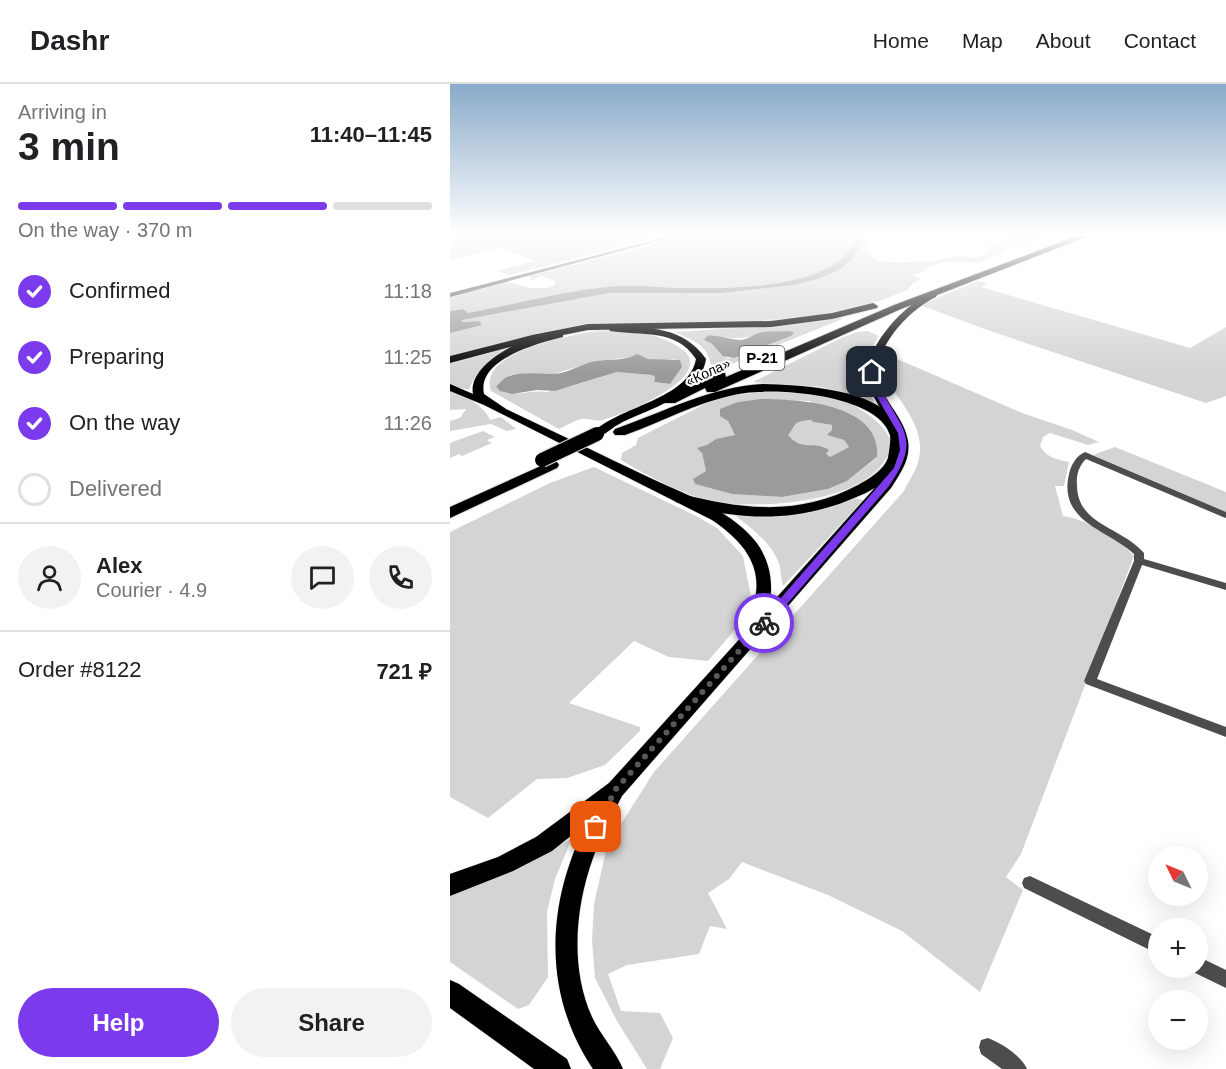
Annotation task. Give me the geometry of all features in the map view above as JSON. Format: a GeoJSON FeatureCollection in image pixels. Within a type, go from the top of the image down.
{"type":"FeatureCollection","features":[{"type":"Feature","properties":{"kind":"highway","name":"«Кола»"},"geometry":{"type":"LineString","coordinates":[[450,503],[547,462],[765,356],[947,281]]}},
{"type":"Feature","properties":{"kind":"highway","name":"«Кола»"},"geometry":{"type":"LineString","coordinates":[[602,436],[621,432],[798,348],[961,281]]}},
{"type":"Feature","properties":{"kind":"highway"},"geometry":{"type":"LineString","coordinates":[[450,360],[542,336],[588,327],[730,326],[813,319],[862,310],[929,288]]}},
{"type":"Feature","properties":{"kind":"highway"},"geometry":{"type":"LineString","coordinates":[[621,432],[654,421],[712,396],[745,389],[786,387],[819,390],[852,400],[885,419],[895,434],[897,450],[895,459],[888,470],[863,489],[831,502],[785,511],[750,512],[707,507],[682,499]]}},
{"type":"Feature","properties":{"kind":"highway","name":"«Кола»"},"geometry":{"type":"LineString","coordinates":[[450,513],[547,462]]}},
{"type":"Feature","properties":{"kind":"main road"},"geometry":{"type":"LineString","coordinates":[[450,885],[505,864],[544,844],[616,789],[886,485],[898,468],[904,450],[902,433],[877,392],[873,378],[873,366],[906,309],[950,285]]}},
{"type":"Feature","properties":{"kind":"main road"},"geometry":{"type":"LineString","coordinates":[[513,416],[480,396],[477,389],[478,381],[482,371],[493,361],[527,344],[567,333],[622,329],[666,335],[687,343],[697,351],[701,365],[686,385],[661,400],[616,421],[602,436]]}},
{"type":"Feature","properties":{"kind":"main road"},"geometry":{"type":"LineString","coordinates":[[450,387],[467,393],[682,499],[744,537],[762,568],[765,587],[760,614],[735,654]]}},
{"type":"Feature","properties":{"kind":"main road"},"geometry":{"type":"LineString","coordinates":[[609,1069],[588,1040],[575,1010],[565,966],[565,933],[568,908],[581,859],[616,789]]}},
{"type":"Feature","properties":{"kind":"main road"},"geometry":{"type":"LineString","coordinates":[[457,998],[557,1069]]}},
{"type":"Feature","properties":{"kind":"street"},"geometry":{"type":"LineString","coordinates":[[450,295],[503,281]]}},
{"type":"Feature","properties":{"kind":"street"},"geometry":{"type":"LineString","coordinates":[[1226,515],[1085,455],[1077,462],[1074,470],[1072,494],[1079,511],[1094,525],[1132,546],[1139,554],[1139,561],[1090,681],[1226,732]]}},
{"type":"Feature","properties":{"kind":"street"},"geometry":{"type":"LineString","coordinates":[[1139,561],[1226,587]]}},
{"type":"Feature","properties":{"kind":"street"},"geometry":{"type":"LineString","coordinates":[[1030,883],[1148,941]]}},
{"type":"Feature","properties":{"kind":"street"},"geometry":{"type":"LineString","coordinates":[[1208,970],[1226,979]]}},
{"type":"Feature","properties":{"kind":"street"},"geometry":{"type":"LineString","coordinates":[[988,1047],[1018,1069]]}},
{"type":"Feature","properties":{"kind":"shaded area"},"geometry":{"type":"Polygon","coordinates":[[[507,281],[529,288],[548,288],[555,284],[555,281],[916,281],[907,290],[880,301],[819,315],[737,323],[605,325],[450,358],[450,333],[481,324],[479,321],[461,322],[462,319],[473,318],[463,309],[450,311],[450,296],[507,281]]]}},
{"type":"Feature","properties":{"kind":"shaded area"},"geometry":{"type":"Polygon","coordinates":[[[978,281],[987,283],[981,287],[1190,348],[1226,327],[1226,396],[1206,403],[993,332],[920,305],[978,281]]]}},
{"type":"Feature","properties":{"kind":"shaded area"},"geometry":{"type":"Polygon","coordinates":[[[463,309],[474,318],[462,319],[462,322],[479,321],[482,325],[450,333],[450,311],[463,309]]]}},
{"type":"Feature","properties":{"kind":"shaded area"},"geometry":{"type":"Polygon","coordinates":[[[843,316],[842,319],[712,372],[711,363],[701,346],[675,332],[801,324],[843,316]],[[788,331],[743,338],[713,335],[711,343],[727,358],[734,358],[791,336],[788,331]]]}},
{"type":"Feature","properties":{"kind":"shaded area"},"geometry":{"type":"Polygon","coordinates":[[[623,331],[658,337],[679,347],[689,358],[689,369],[680,381],[648,402],[603,420],[581,419],[559,429],[491,391],[490,378],[497,366],[509,357],[525,349],[577,334],[623,331]],[[632,357],[596,361],[551,375],[528,373],[511,375],[499,382],[496,387],[513,394],[547,392],[617,372],[652,375],[655,377],[654,382],[669,384],[682,367],[676,359],[632,357]]]}},
{"type":"Feature","properties":{"kind":"shaded area"},"geometry":{"type":"Polygon","coordinates":[[[868,331],[878,336],[864,368],[864,378],[874,402],[823,387],[753,382],[841,338],[868,331]]]}},
{"type":"Feature","properties":{"kind":"shaded area"},"geometry":{"type":"Polygon","coordinates":[[[761,332],[794,332],[791,336],[734,358],[723,356],[711,343],[704,340],[707,336],[711,336],[741,340],[761,332]]]}},
{"type":"Feature","properties":{"kind":"shaded area"},"geometry":{"type":"Polygon","coordinates":[[[516,345],[487,363],[477,374],[469,390],[450,385],[450,362],[516,345]]]}},
{"type":"Feature","properties":{"kind":"shaded area"},"geometry":{"type":"Polygon","coordinates":[[[637,354],[648,359],[680,360],[682,367],[670,384],[654,382],[655,377],[652,375],[617,372],[555,391],[537,390],[512,394],[500,391],[496,387],[502,380],[517,374],[561,373],[592,362],[622,359],[637,354]]]}},
{"type":"Feature","properties":{"kind":"shaded area"},"geometry":{"type":"Polygon","coordinates":[[[888,355],[1022,413],[1099,442],[1088,445],[1050,433],[1043,437],[1040,446],[1049,456],[1069,462],[1064,486],[1055,486],[1063,516],[1102,530],[1134,556],[1021,854],[1006,877],[1023,890],[980,992],[902,931],[828,895],[742,862],[729,879],[708,893],[727,929],[710,926],[699,954],[627,965],[608,974],[621,1011],[660,1013],[673,1038],[660,1069],[647,1069],[617,1021],[595,978],[592,940],[594,904],[607,846],[654,772],[904,491],[916,469],[920,450],[919,439],[911,417],[885,378],[888,355]]]}},
{"type":"Feature","properties":{"kind":"shaded area"},"geometry":{"type":"Polygon","coordinates":[[[777,390],[805,392],[846,402],[871,416],[881,426],[890,440],[890,450],[879,468],[861,482],[838,492],[784,503],[732,504],[700,498],[665,484],[621,460],[622,453],[636,445],[638,438],[709,402],[729,396],[777,390]],[[760,399],[738,402],[728,421],[735,435],[705,448],[702,453],[706,471],[693,479],[695,484],[732,494],[782,497],[828,489],[847,481],[877,458],[810,401],[760,399]]]}},
{"type":"Feature","properties":{"kind":"shaded area"},"geometry":{"type":"Polygon","coordinates":[[[450,391],[473,402],[484,410],[490,420],[501,417],[516,429],[507,431],[491,424],[450,431],[450,421],[460,418],[466,409],[450,410],[450,391]]]}},
{"type":"Feature","properties":{"kind":"shaded area"},"geometry":{"type":"Polygon","coordinates":[[[760,399],[795,400],[834,408],[852,415],[866,425],[875,439],[877,457],[847,481],[828,489],[782,497],[732,494],[695,484],[693,479],[706,471],[702,453],[697,448],[716,439],[735,435],[728,421],[720,416],[720,409],[738,402],[760,399]],[[811,420],[798,422],[788,435],[803,445],[818,446],[829,450],[826,454],[830,457],[849,447],[844,440],[827,435],[832,430],[832,425],[811,420]]]}},
{"type":"Feature","properties":{"kind":"shaded area"},"geometry":{"type":"Polygon","coordinates":[[[811,420],[832,425],[832,430],[828,435],[844,440],[849,447],[830,457],[793,442],[787,435],[791,426],[800,421],[811,420]]]}},
{"type":"Feature","properties":{"kind":"shaded area"},"geometry":{"type":"Polygon","coordinates":[[[483,431],[495,437],[487,440],[492,443],[462,456],[459,454],[450,458],[450,443],[483,431]]]}},
{"type":"Feature","properties":{"kind":"shaded area"},"geometry":{"type":"Polygon","coordinates":[[[1115,447],[1226,492],[1226,512],[1093,455],[1115,447]]]}},
{"type":"Feature","properties":{"kind":"shaded area"},"geometry":{"type":"Polygon","coordinates":[[[594,467],[717,528],[743,556],[751,597],[744,619],[708,661],[669,657],[634,641],[569,703],[640,727],[640,731],[605,765],[567,778],[537,779],[488,818],[450,797],[450,532],[550,483],[594,467]]]}},
{"type":"Feature","properties":{"kind":"shaded area"},"geometry":{"type":"Polygon","coordinates":[[[854,498],[864,500],[783,586],[780,567],[773,551],[761,537],[733,514],[794,513],[854,498]]]}},
{"type":"Feature","properties":{"kind":"shaded area"},"geometry":{"type":"Polygon","coordinates":[[[572,838],[555,879],[547,912],[548,977],[529,1005],[518,1009],[450,962],[450,896],[508,873],[572,838]]]}},
{"type":"Feature","properties":{"kind":"waterway"},"geometry":{"type":"LineString","coordinates":[[450,319],[609,289],[638,288],[675,291],[744,289],[798,281]]}},
{"type":"Feature","properties":{"kind":"way so far"},"geometry":{"type":"LineString","coordinates":[[596,827],[616,789],[764,623]]}},
{"type":"Feature","properties":{"kind":"route"},"geometry":{"type":"LineString","coordinates":[[764,623],[886,485],[898,468],[904,450],[902,433],[877,392],[872,372]]}}]}
